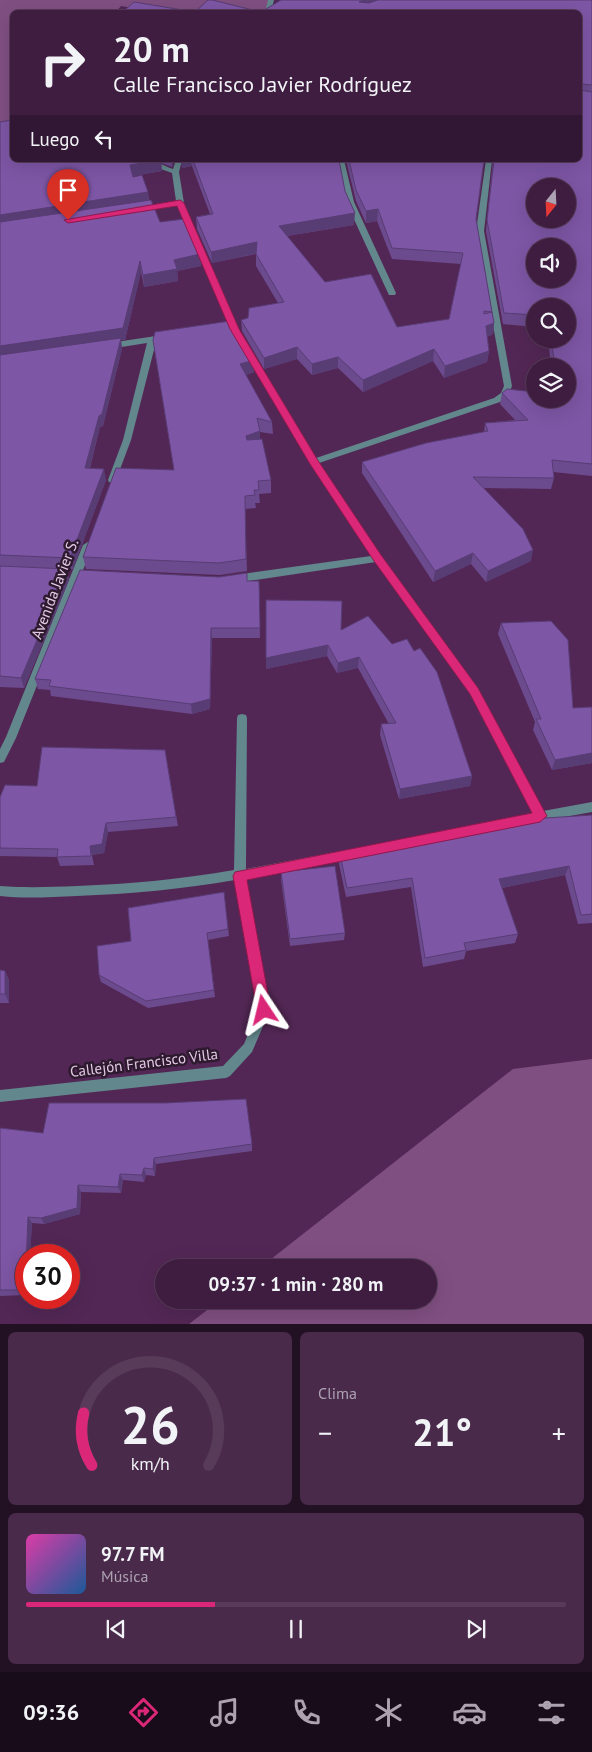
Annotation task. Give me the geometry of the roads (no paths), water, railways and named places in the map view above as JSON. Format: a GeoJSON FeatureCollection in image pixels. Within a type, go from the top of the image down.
{"type":"FeatureCollection","features":[{"type":"Feature","properties":{"kind":"street"},"geometry":{"type":"LineString","coordinates":[[153,162],[160,167],[175,172]]}},
{"type":"Feature","properties":{"kind":"street"},"geometry":{"type":"LineString","coordinates":[[178,162],[175,172],[180,203],[230,330],[378,558],[474,691],[540,816]]}},
{"type":"Feature","properties":{"kind":"street"},"geometry":{"type":"LineString","coordinates":[[341,162],[350,202],[392,293]]}},
{"type":"Feature","properties":{"kind":"street"},"geometry":{"type":"LineString","coordinates":[[314,462],[497,400],[505,394],[508,386],[480,231],[489,162]]}},
{"type":"Feature","properties":{"kind":"street"},"geometry":{"type":"LineString","coordinates":[[133,210],[180,203]]}},
{"type":"Feature","properties":{"kind":"street"},"geometry":{"type":"LineString","coordinates":[[104,347],[156,339],[127,440],[107,494]]}},
{"type":"Feature","properties":{"kind":"street","name":"Avenida Javier S."},"geometry":{"type":"LineString","coordinates":[[0,759],[11,738],[90,540]]}},
{"type":"Feature","properties":{"kind":"street"},"geometry":{"type":"LineString","coordinates":[[220,581],[378,558]]}},
{"type":"Feature","properties":{"kind":"street","name":"Callejón Francisco Villa"},"geometry":{"type":"LineString","coordinates":[[0,1096],[226,1072],[248,1048],[264,1010],[240,876],[242,718]]}},
{"type":"Feature","properties":{"kind":"street"},"geometry":{"type":"LineString","coordinates":[[502,824],[592,807]]}},
{"type":"Feature","properties":{"kind":"street"},"geometry":{"type":"LineString","coordinates":[[0,891],[19,893],[119,890],[240,876],[366,851]]}}]}
